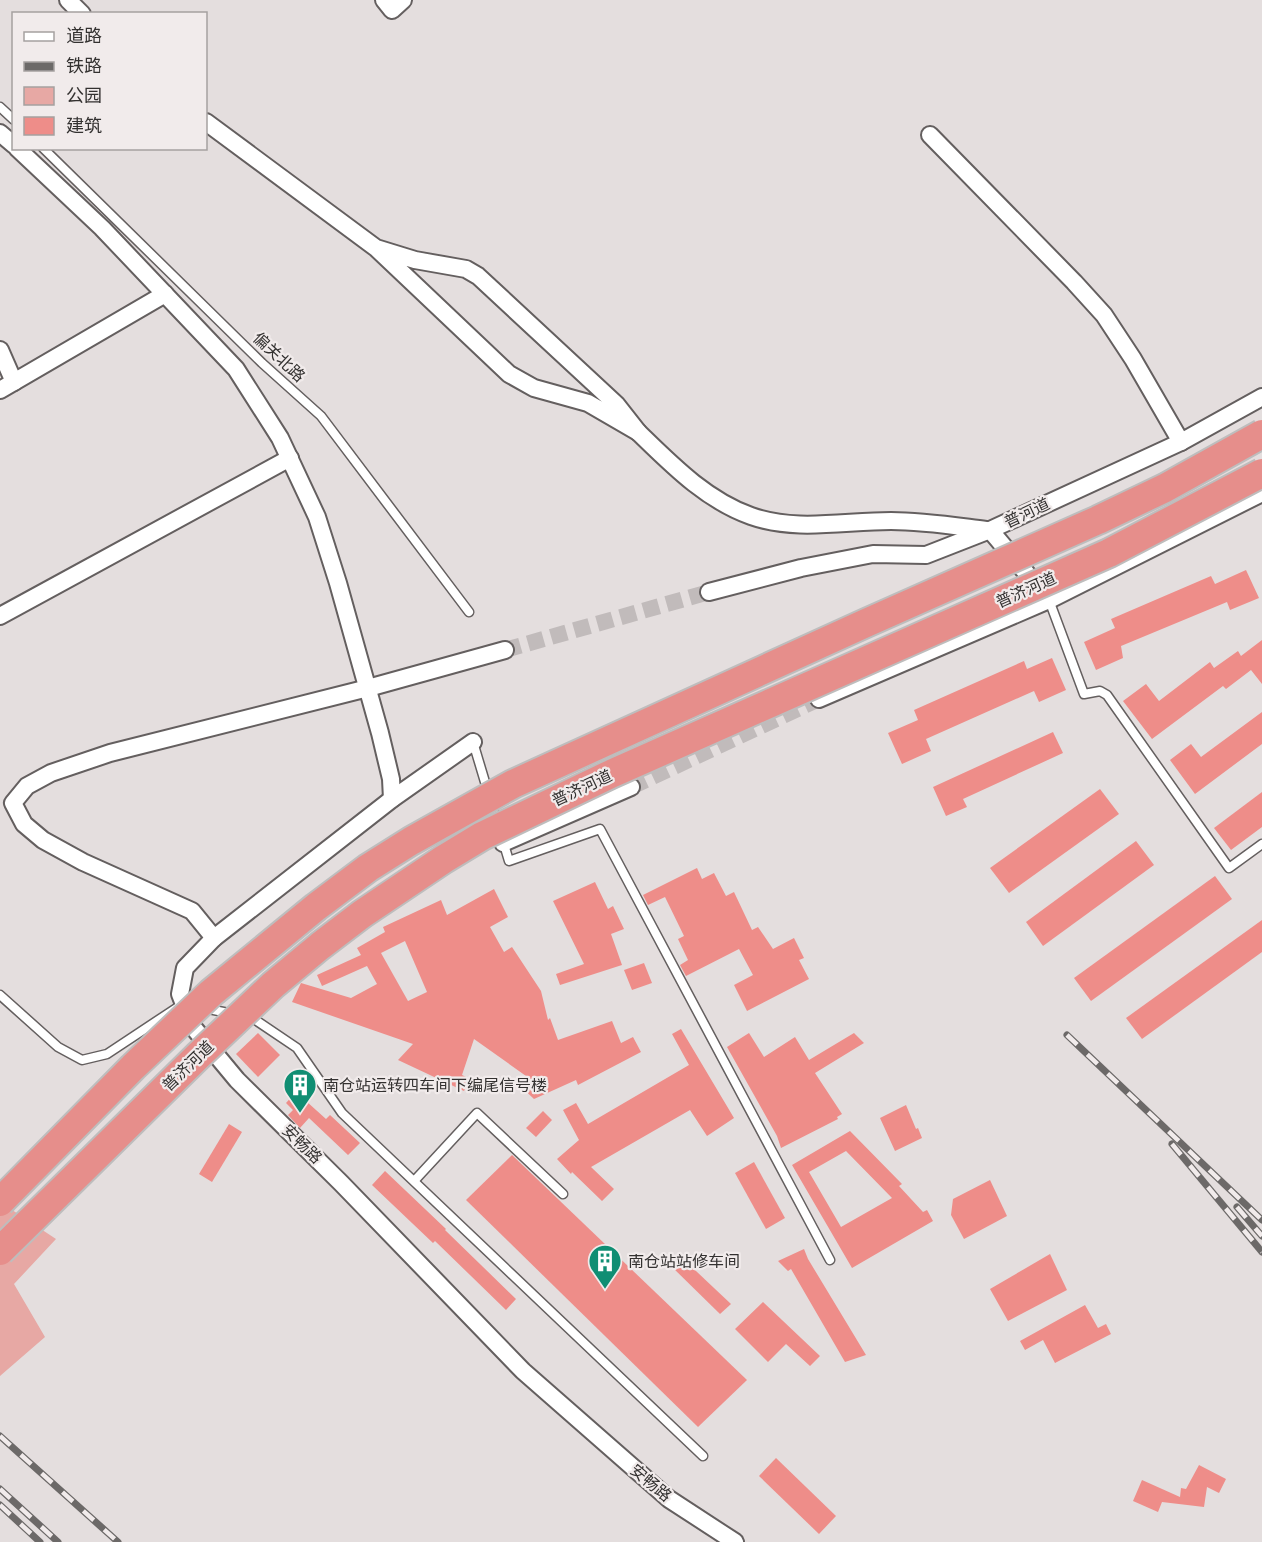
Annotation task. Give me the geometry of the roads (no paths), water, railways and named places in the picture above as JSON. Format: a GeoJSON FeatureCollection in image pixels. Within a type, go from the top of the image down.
{"type":"FeatureCollection","features":[{"type":"Feature","properties":{"kind":"highway","name":"普济河道"},"geometry":{"type":"LineString","coordinates":[[0,1202],[132,1067],[211,993],[316,907],[368,868],[411,841],[513,784],[1098,520],[1165,488],[1262,435]]}},
{"type":"Feature","properties":{"kind":"highway","name":"普济河道"},"geometry":{"type":"LineString","coordinates":[[0,1251],[279,980],[362,914],[444,859],[482,836],[613,773],[1110,553],[1262,473]]}},
{"type":"Feature","properties":{"kind":"street"},"geometry":{"type":"LineString","coordinates":[[68,0],[80,12]]}},
{"type":"Feature","properties":{"kind":"street"},"geometry":{"type":"LineString","coordinates":[[384,0],[392,10],[403,0]]}},
{"type":"Feature","properties":{"kind":"street"},"geometry":{"type":"LineString","coordinates":[[207,123],[376,248],[509,374],[534,388],[588,403],[638,432]]}},
{"type":"Feature","properties":{"kind":"street"},"geometry":{"type":"LineString","coordinates":[[0,133],[12,143]]}},
{"type":"Feature","properties":{"kind":"street"},"geometry":{"type":"LineString","coordinates":[[930,135],[1104,315],[1181,442]]}},
{"type":"Feature","properties":{"kind":"street"},"geometry":{"type":"LineString","coordinates":[[19,150],[102,228],[236,369],[270,421],[317,517],[368,688],[391,779],[392,799]]}},
{"type":"Feature","properties":{"kind":"street"},"geometry":{"type":"LineString","coordinates":[[376,248],[414,260],[466,269],[478,276],[616,404],[638,432],[690,481],[711,496],[751,516],[801,526],[891,521],[990,530]]}},
{"type":"Feature","properties":{"kind":"street"},"geometry":{"type":"LineString","coordinates":[[0,350],[7,386],[165,294]]}},
{"type":"Feature","properties":{"kind":"street","name":"普河道"},"geometry":{"type":"LineString","coordinates":[[1049,600],[990,530],[1181,442],[1262,397]]}},
{"type":"Feature","properties":{"kind":"street"},"geometry":{"type":"LineString","coordinates":[[0,616],[290,458]]}},
{"type":"Feature","properties":{"kind":"street"},"geometry":{"type":"LineString","coordinates":[[819,699],[1049,600],[1262,493]]}},
{"type":"Feature","properties":{"kind":"street"},"geometry":{"type":"LineString","coordinates":[[926,523],[933,532],[926,555]]}},
{"type":"Feature","properties":{"kind":"street"},"geometry":{"type":"LineString","coordinates":[[709,592],[801,568],[873,554],[926,555],[990,530]]}},
{"type":"Feature","properties":{"kind":"street"},"geometry":{"type":"LineString","coordinates":[[214,938],[192,912],[83,862],[43,840],[24,824],[13,803],[27,786],[51,773],[110,753],[368,688],[505,650]]}},
{"type":"Feature","properties":{"kind":"street","name":"安畅路"},"geometry":{"type":"LineString","coordinates":[[473,742],[392,799],[214,938],[185,968],[180,994],[193,1027],[237,1080],[341,1183],[523,1371],[669,1499],[735,1542]]}},
{"type":"Feature","properties":{"kind":"street"},"geometry":{"type":"LineString","coordinates":[[503,843],[631,787]]}},
{"type":"Feature","properties":{"kind":"lane"},"geometry":{"type":"LineString","coordinates":[[0,107],[12,118]]}},
{"type":"Feature","properties":{"kind":"lane","name":"偏关北路"},"geometry":{"type":"LineString","coordinates":[[45,150],[262,363],[321,416],[469,612]]}},
{"type":"Feature","properties":{"kind":"lane"},"geometry":{"type":"LineString","coordinates":[[1049,600],[1084,694],[1100,691],[1107,695],[1229,868],[1262,844]]}},
{"type":"Feature","properties":{"kind":"lane"},"geometry":{"type":"LineString","coordinates":[[473,742],[509,861],[600,830],[830,1260]]}},
{"type":"Feature","properties":{"kind":"lane"},"geometry":{"type":"LineString","coordinates":[[0,995],[58,1047],[82,1060],[107,1054],[183,1003],[254,1019],[297,1048],[342,1113],[703,1456]]}},
{"type":"Feature","properties":{"kind":"lane"},"geometry":{"type":"LineString","coordinates":[[415,1180],[477,1113],[563,1194]]}},
{"type":"Feature","properties":{"kind":"tunnel"},"geometry":{"type":"LineString","coordinates":[[505,650],[709,592]]}},
{"type":"Feature","properties":{"kind":"tunnel"},"geometry":{"type":"LineString","coordinates":[[631,787],[819,699]]}},
{"type":"Feature","properties":{"kind":"railway"},"geometry":{"type":"LineString","coordinates":[[1067,1035],[1262,1220]]}},
{"type":"Feature","properties":{"kind":"railway"},"geometry":{"type":"LineString","coordinates":[[1172,1144],[1262,1252]]}},
{"type":"Feature","properties":{"kind":"railway"},"geometry":{"type":"LineString","coordinates":[[1237,1207],[1262,1236]]}},
{"type":"Feature","properties":{"kind":"railway"},"geometry":{"type":"LineString","coordinates":[[0,1436],[118,1542]]}},
{"type":"Feature","properties":{"kind":"railway"},"geometry":{"type":"LineString","coordinates":[[0,1489],[58,1542]]}},
{"type":"Feature","properties":{"kind":"railway"},"geometry":{"type":"LineString","coordinates":[[0,1505],[40,1542]]}},
{"type":"Feature","properties":{"kind":"place","name":"南仓站运转四车间下编尾信号楼"},"geometry":{"type":"Point","coordinates":[300,1114]}},
{"type":"Feature","properties":{"kind":"place","name":"南仓站站修车间"},"geometry":{"type":"Point","coordinates":[605,1290]}}]}
